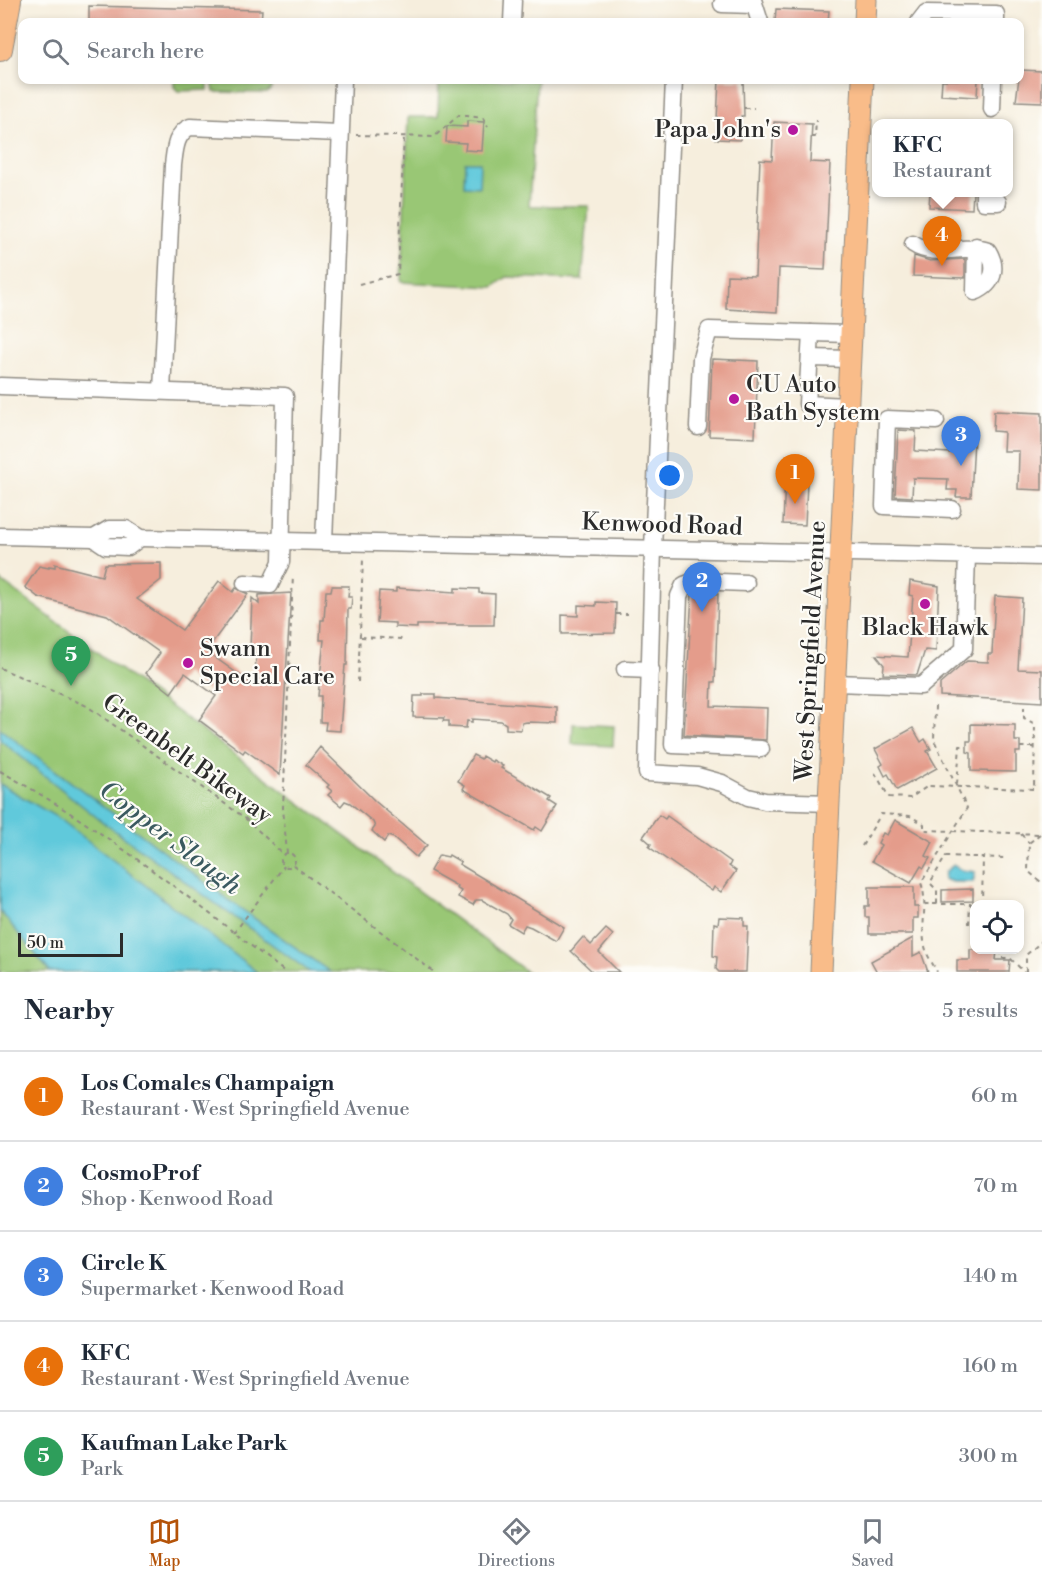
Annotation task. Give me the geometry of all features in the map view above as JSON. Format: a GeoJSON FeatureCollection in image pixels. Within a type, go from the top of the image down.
{"type":"FeatureCollection","features":[{"type":"Feature","properties":{"kind":"highway"},"geometry":{"type":"LineString","coordinates":[[0,49],[9,0]]}},
{"type":"Feature","properties":{"kind":"main road"},"geometry":{"type":"LineString","coordinates":[[865,18],[866,0]]}},
{"type":"Feature","properties":{"kind":"main road","name":"West Springfield Avenue"},"geometry":{"type":"LineString","coordinates":[[821,972],[863,84]]}},
{"type":"Feature","properties":{"kind":"street"},"geometry":{"type":"LineString","coordinates":[[512,18],[513,0]]}},
{"type":"Feature","properties":{"kind":"street"},"geometry":{"type":"LineString","coordinates":[[722,4],[753,3],[759,18]]}},
{"type":"Feature","properties":{"kind":"street"},"geometry":{"type":"LineString","coordinates":[[922,18],[926,13],[996,18]]}},
{"type":"Feature","properties":{"kind":"street"},"geometry":{"type":"LineString","coordinates":[[324,541],[343,84]]}},
{"type":"Feature","properties":{"kind":"street"},"geometry":{"type":"LineString","coordinates":[[674,84],[653,549],[651,670],[642,779],[697,776],[722,783],[748,797],[765,801],[830,803]]}},
{"type":"Feature","properties":{"kind":"street"},"geometry":{"type":"LineString","coordinates":[[992,109],[993,84]]}},
{"type":"Feature","properties":{"kind":"street"},"geometry":{"type":"LineString","coordinates":[[162,392],[172,165],[178,137],[183,130],[190,127],[340,133]]}},
{"type":"Feature","properties":{"kind":"street"},"geometry":{"type":"LineString","coordinates":[[914,244],[921,249],[965,250],[976,246],[988,251],[994,267],[993,277],[987,285],[975,291]]}},
{"type":"Feature","properties":{"kind":"street"},"geometry":{"type":"LineString","coordinates":[[698,427],[701,358],[709,330],[851,334]]}},
{"type":"Feature","properties":{"kind":"street"},"geometry":{"type":"LineString","coordinates":[[811,333],[807,404],[848,406]]}},
{"type":"Feature","properties":{"kind":"street"},"geometry":{"type":"LineString","coordinates":[[810,358],[850,359]]}},
{"type":"Feature","properties":{"kind":"street"},"geometry":{"type":"LineString","coordinates":[[0,386],[285,396],[281,562],[270,585],[245,583]]}},
{"type":"Feature","properties":{"kind":"street"},"geometry":{"type":"LineString","coordinates":[[936,421],[887,419],[884,506],[952,509]]}},
{"type":"Feature","properties":{"kind":"street","name":"Kenwood Road"},"geometry":{"type":"LineString","coordinates":[[0,536],[94,538],[109,529],[126,529],[140,538],[1042,557]]}},
{"type":"Feature","properties":{"kind":"street"},"geometry":{"type":"LineString","coordinates":[[835,683],[921,686],[964,649],[967,555]]}},
{"type":"Feature","properties":{"kind":"street"},"geometry":{"type":"LineString","coordinates":[[746,583],[695,581],[684,585],[679,596],[673,745],[761,749]]}},
{"type":"Feature","properties":{"kind":"street"},"geometry":{"type":"LineString","coordinates":[[625,669],[651,670]]}},
{"type":"Feature","properties":{"kind":"path"},"geometry":{"type":"LineString","coordinates":[[744,108],[754,108]]}},
{"type":"Feature","properties":{"kind":"path"},"geometry":{"type":"LineString","coordinates":[[340,133],[361,136],[370,134],[434,137],[459,115],[483,118],[488,127]]}},
{"type":"Feature","properties":{"kind":"path"},"geometry":{"type":"LineString","coordinates":[[812,137],[815,137],[816,120]]}},
{"type":"Feature","properties":{"kind":"path"},"geometry":{"type":"LineString","coordinates":[[359,284],[398,274],[404,136]]}},
{"type":"Feature","properties":{"kind":"path"},"geometry":{"type":"LineString","coordinates":[[358,682],[363,562]]}},
{"type":"Feature","properties":{"kind":"path","name":"Greenbelt Bikeway"},"geometry":{"type":"LineString","coordinates":[[284,866],[283,808],[293,572]]}},
{"type":"Feature","properties":{"kind":"path"},"geometry":{"type":"LineString","coordinates":[[616,614],[628,614]]}},
{"type":"Feature","properties":{"kind":"path"},"geometry":{"type":"LineString","coordinates":[[360,637],[403,639]]}},
{"type":"Feature","properties":{"kind":"path","name":"Greenbelt Bikeway"},"geometry":{"type":"LineString","coordinates":[[0,668],[87,706],[245,818],[285,854],[295,858],[293,865],[434,972]]}},
{"type":"Feature","properties":{"kind":"path"},"geometry":{"type":"LineString","coordinates":[[935,706],[934,740],[967,807],[921,883],[926,897],[924,904],[926,950],[937,972]]}},
{"type":"Feature","properties":{"kind":"path"},"geometry":{"type":"LineString","coordinates":[[875,773],[889,797],[910,798],[928,786],[1034,789],[1035,724],[1024,718],[1024,707]]}},
{"type":"Feature","properties":{"kind":"path"},"geometry":{"type":"LineString","coordinates":[[957,787],[960,746],[967,746]]}},
{"type":"Feature","properties":{"kind":"path"},"geometry":{"type":"LineString","coordinates":[[1020,747],[1035,747]]}},
{"type":"Feature","properties":{"kind":"path"},"geometry":{"type":"LineString","coordinates":[[0,771],[34,790],[147,865],[285,972]]}},
{"type":"Feature","properties":{"kind":"path"},"geometry":{"type":"LineString","coordinates":[[862,846],[881,814],[910,816],[924,824],[924,830],[1041,833]]}},
{"type":"Feature","properties":{"kind":"path"},"geometry":{"type":"LineString","coordinates":[[1020,833],[1029,843],[1028,871],[1042,883]]}},
{"type":"Feature","properties":{"kind":"path"},"geometry":{"type":"LineString","coordinates":[[1029,843],[1041,833]]}},
{"type":"Feature","properties":{"kind":"path"},"geometry":{"type":"LineString","coordinates":[[937,904],[937,890],[930,883],[946,856],[1004,858]]}},
{"type":"Feature","properties":{"kind":"path"},"geometry":{"type":"LineString","coordinates":[[982,900],[983,857]]}},
{"type":"Feature","properties":{"kind":"path"},"geometry":{"type":"LineString","coordinates":[[235,931],[284,866],[293,865]]}},
{"type":"Feature","properties":{"kind":"path"},"geometry":{"type":"LineString","coordinates":[[932,866],[938,870]]}},
{"type":"Feature","properties":{"kind":"path"},"geometry":{"type":"LineString","coordinates":[[924,904],[970,904],[969,924]]}},
{"type":"Feature","properties":{"kind":"path"},"geometry":{"type":"LineString","coordinates":[[1025,972],[1026,955],[1042,941]]}},
{"type":"Feature","properties":{"kind":"path"},"geometry":{"type":"LineString","coordinates":[[1001,954],[1001,958],[1010,958],[1025,972]]}},
{"type":"Feature","properties":{"kind":"green space"},"geometry":{"type":"Polygon","coordinates":[[[174,84],[208,84],[208,90],[178,91],[174,84]]]}},
{"type":"Feature","properties":{"kind":"green space"},"geometry":{"type":"Polygon","coordinates":[[[213,84],[271,84],[271,89],[267,93],[214,92],[213,84]]]}},
{"type":"Feature","properties":{"kind":"green space"},"geometry":{"type":"Polygon","coordinates":[[[439,84],[537,84],[529,206],[589,206],[582,280],[507,277],[493,287],[401,282],[408,117],[438,117],[439,84]]]}},
{"type":"Feature","properties":{"kind":"green space"},"geometry":{"type":"Polygon","coordinates":[[[0,580],[527,972],[0,972],[0,580]]]}},
{"type":"Feature","properties":{"kind":"green space"},"geometry":{"type":"Polygon","coordinates":[[[573,724],[614,726],[613,746],[572,744],[573,724]]]}},
{"type":"Feature","properties":{"kind":"water"},"geometry":{"type":"Polygon","coordinates":[[[465,162],[480,162],[479,187],[464,186],[465,162]]]}},
{"type":"Feature","properties":{"kind":"water"},"geometry":{"type":"Polygon","coordinates":[[[0,729],[230,901],[330,972],[310,972],[100,820],[0,740],[0,729]]]}},
{"type":"Feature","properties":{"kind":"water"},"geometry":{"type":"Polygon","coordinates":[[[0,784],[60,819],[257,972],[50,972],[0,911],[0,784]]]}},
{"type":"Feature","properties":{"kind":"water"},"geometry":{"type":"Polygon","coordinates":[[[954,865],[961,870],[975,872],[973,882],[952,882],[944,879],[945,872],[954,865]]]}},
{"type":"Feature","properties":{"kind":"building"},"geometry":{"type":"Polygon","coordinates":[[[89,6],[262,10],[261,18],[89,18],[89,6]]]}},
{"type":"Feature","properties":{"kind":"building"},"geometry":{"type":"Polygon","coordinates":[[[776,9],[829,11],[828,18],[775,18],[776,9]]]}},
{"type":"Feature","properties":{"kind":"building"},"geometry":{"type":"Polygon","coordinates":[[[1024,70],[1042,71],[1042,102],[1016,101],[1018,84],[1024,84],[1024,70]]]}},
{"type":"Feature","properties":{"kind":"building"},"geometry":{"type":"Polygon","coordinates":[[[719,84],[743,84],[744,116],[741,116],[740,140],[716,139],[719,84]]]}},
{"type":"Feature","properties":{"kind":"building"},"geometry":{"type":"Polygon","coordinates":[[[942,84],[978,84],[977,97],[941,95],[942,84]]]}},
{"type":"Feature","properties":{"kind":"building"},"geometry":{"type":"Polygon","coordinates":[[[467,121],[484,122],[482,151],[465,150],[466,143],[446,142],[447,126],[467,127],[467,121]]]}},
{"type":"Feature","properties":{"kind":"building"},"geometry":{"type":"Polygon","coordinates":[[[774,122],[812,124],[810,162],[830,163],[825,270],[779,268],[777,312],[726,309],[727,275],[755,276],[760,159],[772,160],[774,122]]]}},
{"type":"Feature","properties":{"kind":"building"},"geometry":{"type":"Polygon","coordinates":[[[930,197],[973,197],[972,209],[929,207],[930,197]]]}},
{"type":"Feature","properties":{"kind":"building"},"geometry":{"type":"Polygon","coordinates":[[[914,256],[930,261],[965,259],[965,278],[913,276],[914,256]]]}},
{"type":"Feature","properties":{"kind":"building","name":"CU Auto Bath System"},"geometry":{"type":"Polygon","coordinates":[[[712,359],[758,361],[755,438],[709,436],[712,359]]]}},
{"type":"Feature","properties":{"kind":"building"},"geometry":{"type":"Polygon","coordinates":[[[994,411],[1042,413],[1042,490],[1018,489],[1019,451],[1003,451],[1004,432],[993,431],[994,411]]]}},
{"type":"Feature","properties":{"kind":"building"},"geometry":{"type":"Polygon","coordinates":[[[898,430],[916,431],[915,451],[950,453],[950,438],[974,439],[971,497],[956,497],[957,490],[947,490],[948,479],[913,478],[912,497],[895,496],[898,430]]]}},
{"type":"Feature","properties":{"kind":"building"},"geometry":{"type":"Polygon","coordinates":[[[785,477],[800,477],[800,483],[807,483],[805,525],[783,524],[785,477]]]}},
{"type":"Feature","properties":{"kind":"building","name":"Swann Special Care"},"geometry":{"type":"Polygon","coordinates":[[[161,563],[161,580],[137,599],[182,630],[219,581],[233,592],[236,588],[248,594],[206,651],[255,686],[256,653],[250,648],[252,598],[259,604],[259,595],[291,593],[280,775],[245,750],[243,753],[199,720],[216,696],[185,673],[171,693],[146,673],[160,653],[107,615],[38,597],[25,587],[39,566],[49,568],[49,566],[55,567],[55,564],[102,576],[105,564],[161,563]]]}},
{"type":"Feature","properties":{"kind":"building"},"geometry":{"type":"Polygon","coordinates":[[[910,581],[939,586],[936,651],[925,650],[917,675],[883,674],[884,665],[876,655],[908,657],[913,596],[909,595],[910,581]]]}},
{"type":"Feature","properties":{"kind":"building"},"geometry":{"type":"Polygon","coordinates":[[[332,586],[349,586],[348,597],[352,597],[351,609],[348,609],[347,665],[345,665],[340,731],[325,730],[326,722],[320,722],[321,696],[318,696],[324,640],[320,640],[321,620],[324,620],[326,591],[331,591],[332,586]]]}},
{"type":"Feature","properties":{"kind":"building"},"geometry":{"type":"Polygon","coordinates":[[[396,588],[455,592],[455,588],[479,589],[479,593],[495,594],[494,625],[417,625],[417,628],[395,627],[395,623],[377,622],[379,591],[396,592],[396,588]]]}},
{"type":"Feature","properties":{"kind":"building"},"geometry":{"type":"Polygon","coordinates":[[[692,593],[718,594],[715,682],[712,682],[711,706],[767,708],[766,740],[684,735],[692,593]]]}},
{"type":"Feature","properties":{"kind":"building"},"geometry":{"type":"Polygon","coordinates":[[[995,596],[1022,598],[1018,669],[1042,670],[1042,702],[940,696],[940,684],[967,661],[988,662],[988,654],[992,654],[995,596]]]}},
{"type":"Feature","properties":{"kind":"building"},"geometry":{"type":"Polygon","coordinates":[[[596,602],[616,603],[615,633],[562,634],[562,615],[578,616],[578,605],[596,606],[596,602]]]}},
{"type":"Feature","properties":{"kind":"building"},"geometry":{"type":"Polygon","coordinates":[[[423,694],[436,694],[436,698],[557,707],[557,723],[527,722],[522,723],[521,730],[506,729],[506,724],[501,721],[472,719],[472,722],[467,721],[466,728],[449,727],[449,721],[443,721],[444,718],[413,717],[414,696],[423,696],[423,694]]]}},
{"type":"Feature","properties":{"kind":"building"},"geometry":{"type":"Polygon","coordinates":[[[971,724],[1015,725],[1015,741],[1020,741],[1020,752],[1016,752],[1016,772],[971,771],[971,753],[967,752],[967,741],[971,741],[971,724]]]}},
{"type":"Feature","properties":{"kind":"building"},"geometry":{"type":"Polygon","coordinates":[[[913,728],[921,742],[925,739],[931,749],[927,751],[937,768],[897,790],[888,774],[885,776],[880,766],[883,764],[875,749],[913,728]]]}},
{"type":"Feature","properties":{"kind":"building"},"geometry":{"type":"Polygon","coordinates":[[[320,747],[376,802],[427,845],[416,857],[394,838],[388,836],[384,842],[372,831],[375,827],[373,822],[350,803],[345,801],[341,806],[328,795],[332,791],[327,787],[329,785],[306,765],[320,747]]]}},
{"type":"Feature","properties":{"kind":"building"},"geometry":{"type":"Polygon","coordinates":[[[473,755],[481,759],[482,756],[492,762],[493,760],[503,766],[501,768],[551,798],[549,801],[557,806],[542,831],[536,827],[534,830],[463,789],[465,785],[458,781],[473,755]]]}},
{"type":"Feature","properties":{"kind":"building"},"geometry":{"type":"Polygon","coordinates":[[[659,815],[665,819],[667,816],[731,862],[729,866],[736,871],[721,892],[714,887],[712,891],[649,847],[651,844],[643,837],[659,815]]]}},
{"type":"Feature","properties":{"kind":"building"},"geometry":{"type":"Polygon","coordinates":[[[895,820],[933,842],[926,856],[930,858],[924,868],[921,866],[911,883],[872,861],[881,845],[878,843],[883,833],[887,835],[895,820]]]}},
{"type":"Feature","properties":{"kind":"building"},"geometry":{"type":"Polygon","coordinates":[[[439,855],[448,857],[449,855],[461,862],[459,864],[564,927],[556,941],[525,925],[521,932],[508,924],[511,919],[507,914],[482,900],[476,900],[473,905],[458,897],[461,891],[456,888],[457,886],[430,871],[439,855]]]}},
{"type":"Feature","properties":{"kind":"building"},"geometry":{"type":"Polygon","coordinates":[[[869,887],[914,887],[914,907],[918,907],[918,918],[913,918],[913,934],[869,934],[869,917],[865,917],[865,906],[869,906],[869,887]]]}},
{"type":"Feature","properties":{"kind":"building"},"geometry":{"type":"Polygon","coordinates":[[[973,889],[973,900],[942,902],[942,890],[973,889]]]}},
{"type":"Feature","properties":{"kind":"building"},"geometry":{"type":"Polygon","coordinates":[[[719,917],[744,918],[744,926],[748,926],[746,972],[719,972],[716,969],[717,957],[713,956],[714,923],[718,924],[719,917]]]}},
{"type":"Feature","properties":{"kind":"building"},"geometry":{"type":"Polygon","coordinates":[[[606,929],[613,935],[599,952],[619,972],[593,972],[571,951],[583,937],[591,945],[606,929]]]}},
{"type":"Feature","properties":{"kind":"building"},"geometry":{"type":"Polygon","coordinates":[[[913,938],[913,956],[921,952],[928,972],[877,972],[871,961],[913,938]]]}},
{"type":"Feature","properties":{"kind":"building"},"geometry":{"type":"Polygon","coordinates":[[[970,954],[997,954],[996,960],[1010,960],[1009,972],[957,972],[957,960],[970,960],[970,954]]]}},
{"type":"Feature","properties":{"kind":"place","name":"Papa John's"},"geometry":{"type":"Point","coordinates":[793,130]}},
{"type":"Feature","properties":{"kind":"place","name":"KFC"},"geometry":{"type":"Point","coordinates":[942,266]}},
{"type":"Feature","properties":{"kind":"place","name":"CU Auto Bath System"},"geometry":{"type":"Point","coordinates":[734,399]}},
{"type":"Feature","properties":{"kind":"place","name":"Circle K"},"geometry":{"type":"Point","coordinates":[961,466]}},
{"type":"Feature","properties":{"kind":"place","name":"Los Comales Champaign"},"geometry":{"type":"Point","coordinates":[795,504]}},
{"type":"Feature","properties":{"kind":"place","name":"Black Hawk"},"geometry":{"type":"Point","coordinates":[925,604]}},
{"type":"Feature","properties":{"kind":"place","name":"CosmoProf"},"geometry":{"type":"Point","coordinates":[702,612]}},
{"type":"Feature","properties":{"kind":"place","name":"Swann Special Care"},"geometry":{"type":"Point","coordinates":[188,663]}},
{"type":"Feature","properties":{"kind":"place","name":"Kaufman Lake Park"},"geometry":{"type":"Point","coordinates":[71,686]}},
{"type":"Feature","properties":{"kind":"water label","name":"Copper Slough"},"geometry":{"type":"Point","coordinates":[170,838]}}]}
